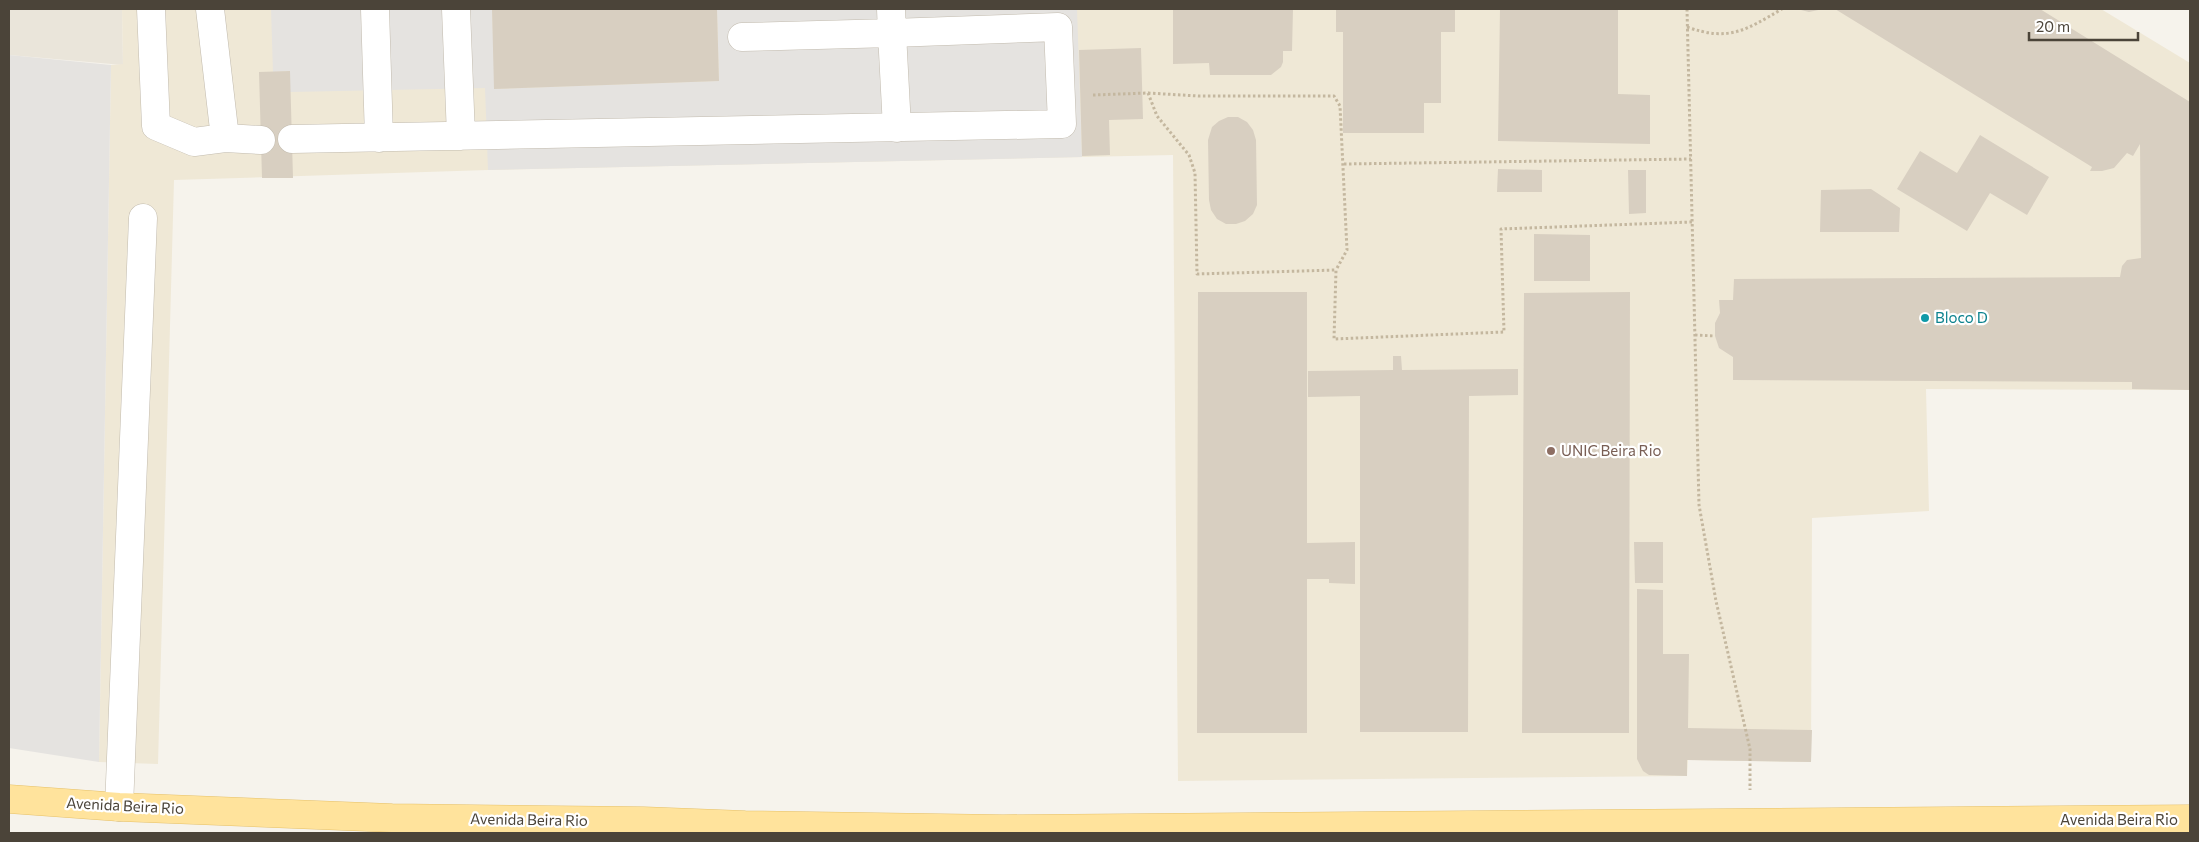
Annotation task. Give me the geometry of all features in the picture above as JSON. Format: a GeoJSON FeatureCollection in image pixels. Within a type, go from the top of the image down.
{"type":"FeatureCollection","features":[{"type":"Feature","properties":{"kind":"main road","name":"Avenida Beira Rio"},"geometry":{"type":"LineString","coordinates":[[9,800],[119,807],[392,818],[740,829],[1070,829],[2190,819]]}},
{"type":"Feature","properties":{"kind":"lane"},"geometry":{"type":"LineString","coordinates":[[151,9],[156,126],[194,142],[225,138],[261,140]]}},
{"type":"Feature","properties":{"kind":"lane"},"geometry":{"type":"LineString","coordinates":[[210,9],[225,138]]}},
{"type":"Feature","properties":{"kind":"lane"},"geometry":{"type":"LineString","coordinates":[[375,9],[379,138]]}},
{"type":"Feature","properties":{"kind":"lane"},"geometry":{"type":"LineString","coordinates":[[456,9],[461,136]]}},
{"type":"Feature","properties":{"kind":"lane"},"geometry":{"type":"LineString","coordinates":[[292,138],[379,138],[1062,124],[1058,27],[891,21],[742,37]]}},
{"type":"Feature","properties":{"kind":"lane"},"geometry":{"type":"LineString","coordinates":[[891,21],[897,128]]}},
{"type":"Feature","properties":{"kind":"lane"},"geometry":{"type":"LineString","coordinates":[[119,807],[144,218]]}},
{"type":"Feature","properties":{"kind":"path"},"geometry":{"type":"LineString","coordinates":[[1687,9],[1699,505],[1716,601],[1750,749],[1750,823]]}},
{"type":"Feature","properties":{"kind":"path"},"geometry":{"type":"LineString","coordinates":[[1687,27],[1705,33],[1723,34],[1748,28],[1782,9]]}},
{"type":"Feature","properties":{"kind":"path"},"geometry":{"type":"LineString","coordinates":[[1060,95],[1148,93],[1198,96],[1334,96],[1340,106],[1348,250],[1336,270],[1334,339],[1504,332],[1500,229],[1692,222]]}},
{"type":"Feature","properties":{"kind":"path"},"geometry":{"type":"LineString","coordinates":[[1148,93],[1157,116],[1189,155],[1195,173],[1197,274],[1336,270]]}},
{"type":"Feature","properties":{"kind":"path"},"geometry":{"type":"LineString","coordinates":[[1344,164],[1690,159]]}},
{"type":"Feature","properties":{"kind":"path"},"geometry":{"type":"LineString","coordinates":[[1695,335],[1715,336]]}},
{"type":"Feature","properties":{"kind":"shaded area"},"geometry":{"type":"Polygon","coordinates":[[[9,9],[122,9],[123,65],[9,55],[9,9]]]}},
{"type":"Feature","properties":{"kind":"shaded area","name":"UNIC Beira Rio"},"geometry":{"type":"Polygon","coordinates":[[[122,9],[2101,9],[2190,63],[2190,390],[1926,389],[1929,511],[1812,518],[1811,762],[1688,760],[1687,776],[1178,781],[1173,155],[488,170],[174,180],[158,764],[99,762],[111,65],[123,64],[122,9]]]}},
{"type":"Feature","properties":{"kind":"shaded area"},"geometry":{"type":"Polygon","coordinates":[[[271,9],[492,9],[495,89],[719,81],[717,9],[1077,9],[1082,157],[488,170],[485,88],[290,92],[290,71],[273,72],[271,9]]]}},
{"type":"Feature","properties":{"kind":"shaded area"},"geometry":{"type":"Polygon","coordinates":[[[9,55],[111,65],[99,762],[9,748],[9,55]]]}},
{"type":"Feature","properties":{"kind":"building"},"geometry":{"type":"Polygon","coordinates":[[[492,9],[717,9],[719,81],[494,89],[492,9]]]}},
{"type":"Feature","properties":{"kind":"building"},"geometry":{"type":"Polygon","coordinates":[[[1173,9],[1293,9],[1292,51],[1283,51],[1281,67],[1271,75],[1210,75],[1209,63],[1173,64],[1173,9]]]}},
{"type":"Feature","properties":{"kind":"building"},"geometry":{"type":"Polygon","coordinates":[[[1336,9],[1455,9],[1455,32],[1441,32],[1441,103],[1424,103],[1424,133],[1343,133],[1343,32],[1336,32],[1336,9]]]}},
{"type":"Feature","properties":{"kind":"building"},"geometry":{"type":"Polygon","coordinates":[[[1500,9],[1618,9],[1618,94],[1650,95],[1650,144],[1498,141],[1500,9]]]}},
{"type":"Feature","properties":{"kind":"building"},"geometry":{"type":"Polygon","coordinates":[[[1797,9],[1823,9],[1809,12],[1797,9]]]}},
{"type":"Feature","properties":{"kind":"building"},"geometry":{"type":"Polygon","coordinates":[[[1835,9],[2040,9],[2190,102],[2190,390],[2132,389],[2132,382],[1733,380],[1733,357],[1719,348],[1715,336],[1715,323],[1720,313],[1719,300],[1733,300],[1734,279],[2120,277],[2122,266],[2127,260],[2141,258],[2140,144],[2133,156],[2127,153],[2114,168],[2090,171],[2092,167],[1835,9]]]}},
{"type":"Feature","properties":{"kind":"building"},"geometry":{"type":"Polygon","coordinates":[[[1141,48],[1143,119],[1109,120],[1110,155],[1082,156],[1079,50],[1141,48]]]}},
{"type":"Feature","properties":{"kind":"building"},"geometry":{"type":"Polygon","coordinates":[[[290,71],[293,178],[262,178],[259,72],[290,71]]]}},
{"type":"Feature","properties":{"kind":"building"},"geometry":{"type":"Polygon","coordinates":[[[1228,117],[1238,117],[1247,122],[1253,130],[1256,140],[1257,205],[1253,214],[1245,221],[1236,224],[1226,224],[1217,219],[1211,210],[1209,200],[1208,140],[1212,127],[1228,117]]]}},
{"type":"Feature","properties":{"kind":"building"},"geometry":{"type":"Polygon","coordinates":[[[1980,135],[2049,177],[2027,215],[1990,193],[1967,231],[1897,189],[1920,151],[1957,173],[1980,135]]]}},
{"type":"Feature","properties":{"kind":"building"},"geometry":{"type":"Polygon","coordinates":[[[1498,169],[1542,170],[1542,192],[1497,192],[1498,169]]]}},
{"type":"Feature","properties":{"kind":"building"},"geometry":{"type":"Polygon","coordinates":[[[1628,170],[1646,170],[1646,213],[1629,214],[1628,170]]]}},
{"type":"Feature","properties":{"kind":"building"},"geometry":{"type":"Polygon","coordinates":[[[1871,189],[1900,208],[1899,232],[1820,232],[1821,190],[1871,189]]]}},
{"type":"Feature","properties":{"kind":"building"},"geometry":{"type":"Polygon","coordinates":[[[1534,234],[1590,235],[1590,281],[1534,281],[1534,234]]]}},
{"type":"Feature","properties":{"kind":"building"},"geometry":{"type":"Polygon","coordinates":[[[1198,292],[1307,292],[1307,543],[1355,542],[1355,584],[1329,583],[1329,579],[1307,579],[1307,733],[1197,733],[1198,292]]]}},
{"type":"Feature","properties":{"kind":"building"},"geometry":{"type":"Polygon","coordinates":[[[1630,292],[1629,733],[1522,733],[1524,293],[1630,292]]]}},
{"type":"Feature","properties":{"kind":"building"},"geometry":{"type":"Polygon","coordinates":[[[1393,356],[1401,356],[1402,370],[1518,369],[1518,395],[1469,396],[1468,732],[1360,732],[1360,396],[1308,397],[1308,371],[1393,370],[1393,356]]]}},
{"type":"Feature","properties":{"kind":"building"},"geometry":{"type":"Polygon","coordinates":[[[1634,542],[1663,542],[1663,583],[1635,583],[1634,542]]]}},
{"type":"Feature","properties":{"kind":"building"},"geometry":{"type":"Polygon","coordinates":[[[1637,589],[1663,590],[1663,654],[1689,654],[1688,728],[1812,730],[1811,762],[1687,760],[1687,776],[1649,775],[1643,771],[1637,759],[1637,589]]]}},
{"type":"Feature","properties":{"kind":"place","name":"Bloco D"},"geometry":{"type":"Point","coordinates":[1925,318]}},
{"type":"Feature","properties":{"kind":"place","name":"UNIC Beira Rio"},"geometry":{"type":"Point","coordinates":[1551,451]}}]}
